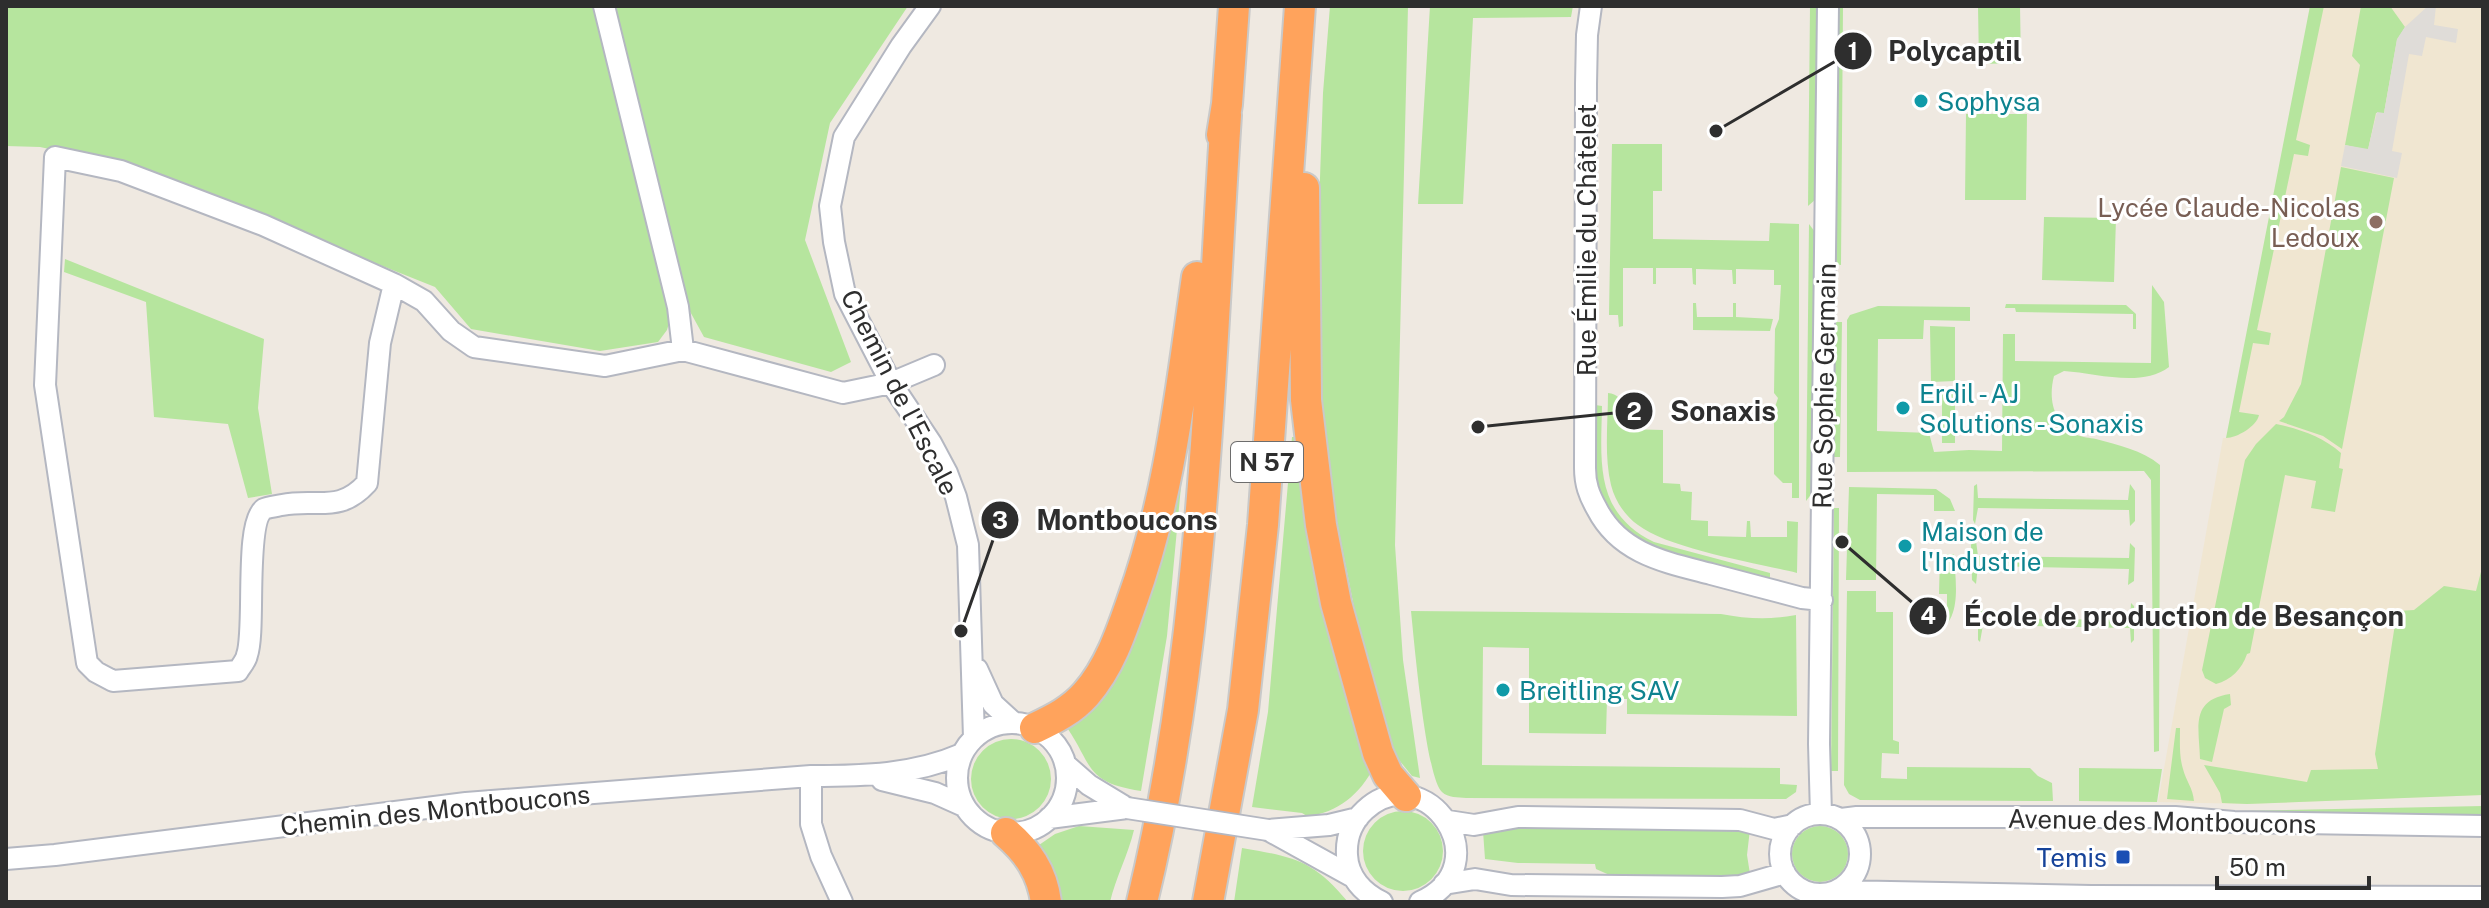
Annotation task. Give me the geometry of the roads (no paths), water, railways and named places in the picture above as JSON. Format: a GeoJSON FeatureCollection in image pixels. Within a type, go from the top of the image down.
{"type":"FeatureCollection","features":[{"type":"Feature","properties":{"kind":"highway","name":"N 57"},"geometry":{"type":"LineString","coordinates":[[1142,902],[1187,648],[1200,515],[1234,6]]}},
{"type":"Feature","properties":{"kind":"highway","name":"N 57"},"geometry":{"type":"LineString","coordinates":[[1208,902],[1243,710],[1263,525],[1299,13]]}},
{"type":"Feature","properties":{"kind":"highway"},"geometry":{"type":"LineString","coordinates":[[1299,13],[1306,400],[1321,525],[1336,603],[1378,753],[1388,775],[1406,796]]}},
{"type":"Feature","properties":{"kind":"highway"},"geometry":{"type":"LineString","coordinates":[[1025,726],[1073,707],[1093,684],[1122,631],[1139,582],[1160,512],[1174,445],[1200,260],[1226,115]]}},
{"type":"Feature","properties":{"kind":"highway"},"geometry":{"type":"LineString","coordinates":[[1006,833],[1025,850],[1039,872],[1046,902]]}},
{"type":"Feature","properties":{"kind":"street"},"geometry":{"type":"LineString","coordinates":[[604,6],[678,307],[683,350]]}},
{"type":"Feature","properties":{"kind":"street","name":"Chemin de l'Escale"},"geometry":{"type":"LineString","coordinates":[[930,6],[844,137],[830,206],[845,294],[891,383],[931,443],[956,497],[968,545],[973,662],[968,746]]}},
{"type":"Feature","properties":{"kind":"street","name":"Rue Émilie du Châtelet"},"geometry":{"type":"LineString","coordinates":[[1591,6],[1586,84],[1585,484],[1611,532],[1640,553],[1802,598],[1822,600]]}},
{"type":"Feature","properties":{"kind":"street","name":"Rue Sophie Germain"},"geometry":{"type":"LineString","coordinates":[[1828,6],[1819,744],[1831,817]]}},
{"type":"Feature","properties":{"kind":"street"},"geometry":{"type":"LineString","coordinates":[[394,284],[380,343],[367,483],[357,494],[337,503],[300,501],[264,509],[258,516],[253,547],[248,654],[238,671],[113,681],[96,672],[87,663],[45,385],[55,157],[121,171],[263,225],[394,284],[424,301],[451,331],[474,347],[605,366],[683,350],[843,393],[891,383],[934,365]]}},
{"type":"Feature","properties":{"kind":"street","name":"Chemin de l'Escale"},"geometry":{"type":"LineString","coordinates":[[973,662],[993,704],[1025,726]]}},
{"type":"Feature","properties":{"kind":"street"},"geometry":{"type":"LineString","coordinates":[[1065,764],[1061,802],[1049,818],[1034,828],[1006,833],[986,827],[964,806],[957,780],[968,746],[993,726],[1025,726],[1054,743],[1065,764],[1089,785],[1127,808]]}},
{"type":"Feature","properties":{"kind":"street","name":"Chemin des Montboucons"},"geometry":{"type":"LineString","coordinates":[[6,859],[466,803],[811,776],[866,776],[911,770],[968,746]]}},
{"type":"Feature","properties":{"kind":"street"},"geometry":{"type":"LineString","coordinates":[[811,776],[811,824],[821,856],[842,902]]}},
{"type":"Feature","properties":{"kind":"street","name":"Chemin des Montboucons"},"geometry":{"type":"LineString","coordinates":[[866,776],[935,793],[964,806]]}},
{"type":"Feature","properties":{"kind":"street"},"geometry":{"type":"LineString","coordinates":[[1353,877],[1347,852],[1349,834],[1358,818],[1379,801],[1406,796],[1420,799],[1433,806],[1448,821],[1456,853],[1451,873],[1444,884],[1431,897],[1420,902]]}},
{"type":"Feature","properties":{"kind":"street"},"geometry":{"type":"LineString","coordinates":[[1049,818],[1127,808],[1268,830],[1329,825],[1358,818]]}},
{"type":"Feature","properties":{"kind":"street"},"geometry":{"type":"LineString","coordinates":[[1826,896],[1852,880],[1860,865],[1856,835],[1831,817],[1806,816],[1787,831],[1780,848],[1781,865],[1797,896],[2483,897]]}},
{"type":"Feature","properties":{"kind":"street"},"geometry":{"type":"LineString","coordinates":[[1448,821],[1474,825],[1518,817],[1740,820],[1774,829],[1793,825]]}},
{"type":"Feature","properties":{"kind":"street","name":"Avenue des Montboucons"},"geometry":{"type":"LineString","coordinates":[[1831,817],[2175,817],[2234,822],[2483,826]]}},
{"type":"Feature","properties":{"kind":"street"},"geometry":{"type":"LineString","coordinates":[[1268,830],[1353,877],[1364,891],[1382,902]]}},
{"type":"Feature","properties":{"kind":"street"},"geometry":{"type":"LineString","coordinates":[[1444,884],[1475,879],[1511,885],[1722,887],[1740,886],[1785,873]]}},
{"type":"Feature","properties":{"kind":"place","name":"Sophysa"},"geometry":{"type":"Point","coordinates":[1921,101]}},
{"type":"Feature","properties":{"kind":"place","name":"Polycaptil"},"geometry":{"type":"Point","coordinates":[1716,131]}},
{"type":"Feature","properties":{"kind":"place","name":"Lycée Claude-Nicolas Ledoux"},"geometry":{"type":"Point","coordinates":[2376,222]}},
{"type":"Feature","properties":{"kind":"place","name":"Erdil - AJ Solutions - Sonaxis"},"geometry":{"type":"Point","coordinates":[1903,408]}},
{"type":"Feature","properties":{"kind":"place","name":"Sonaxis"},"geometry":{"type":"Point","coordinates":[1478,427]}},
{"type":"Feature","properties":{"kind":"place","name":"École de production de Besançon"},"geometry":{"type":"Point","coordinates":[1842,542]}},
{"type":"Feature","properties":{"kind":"place","name":"Maison de l'Industrie"},"geometry":{"type":"Point","coordinates":[1905,546]}},
{"type":"Feature","properties":{"kind":"place","name":"Montboucons"},"geometry":{"type":"Point","coordinates":[961,631]}},
{"type":"Feature","properties":{"kind":"place","name":"Breitling SAV"},"geometry":{"type":"Point","coordinates":[1503,690]}},
{"type":"Feature","properties":{"kind":"place","name":"Temis"},"geometry":{"type":"Point","coordinates":[2123,857]}}]}
